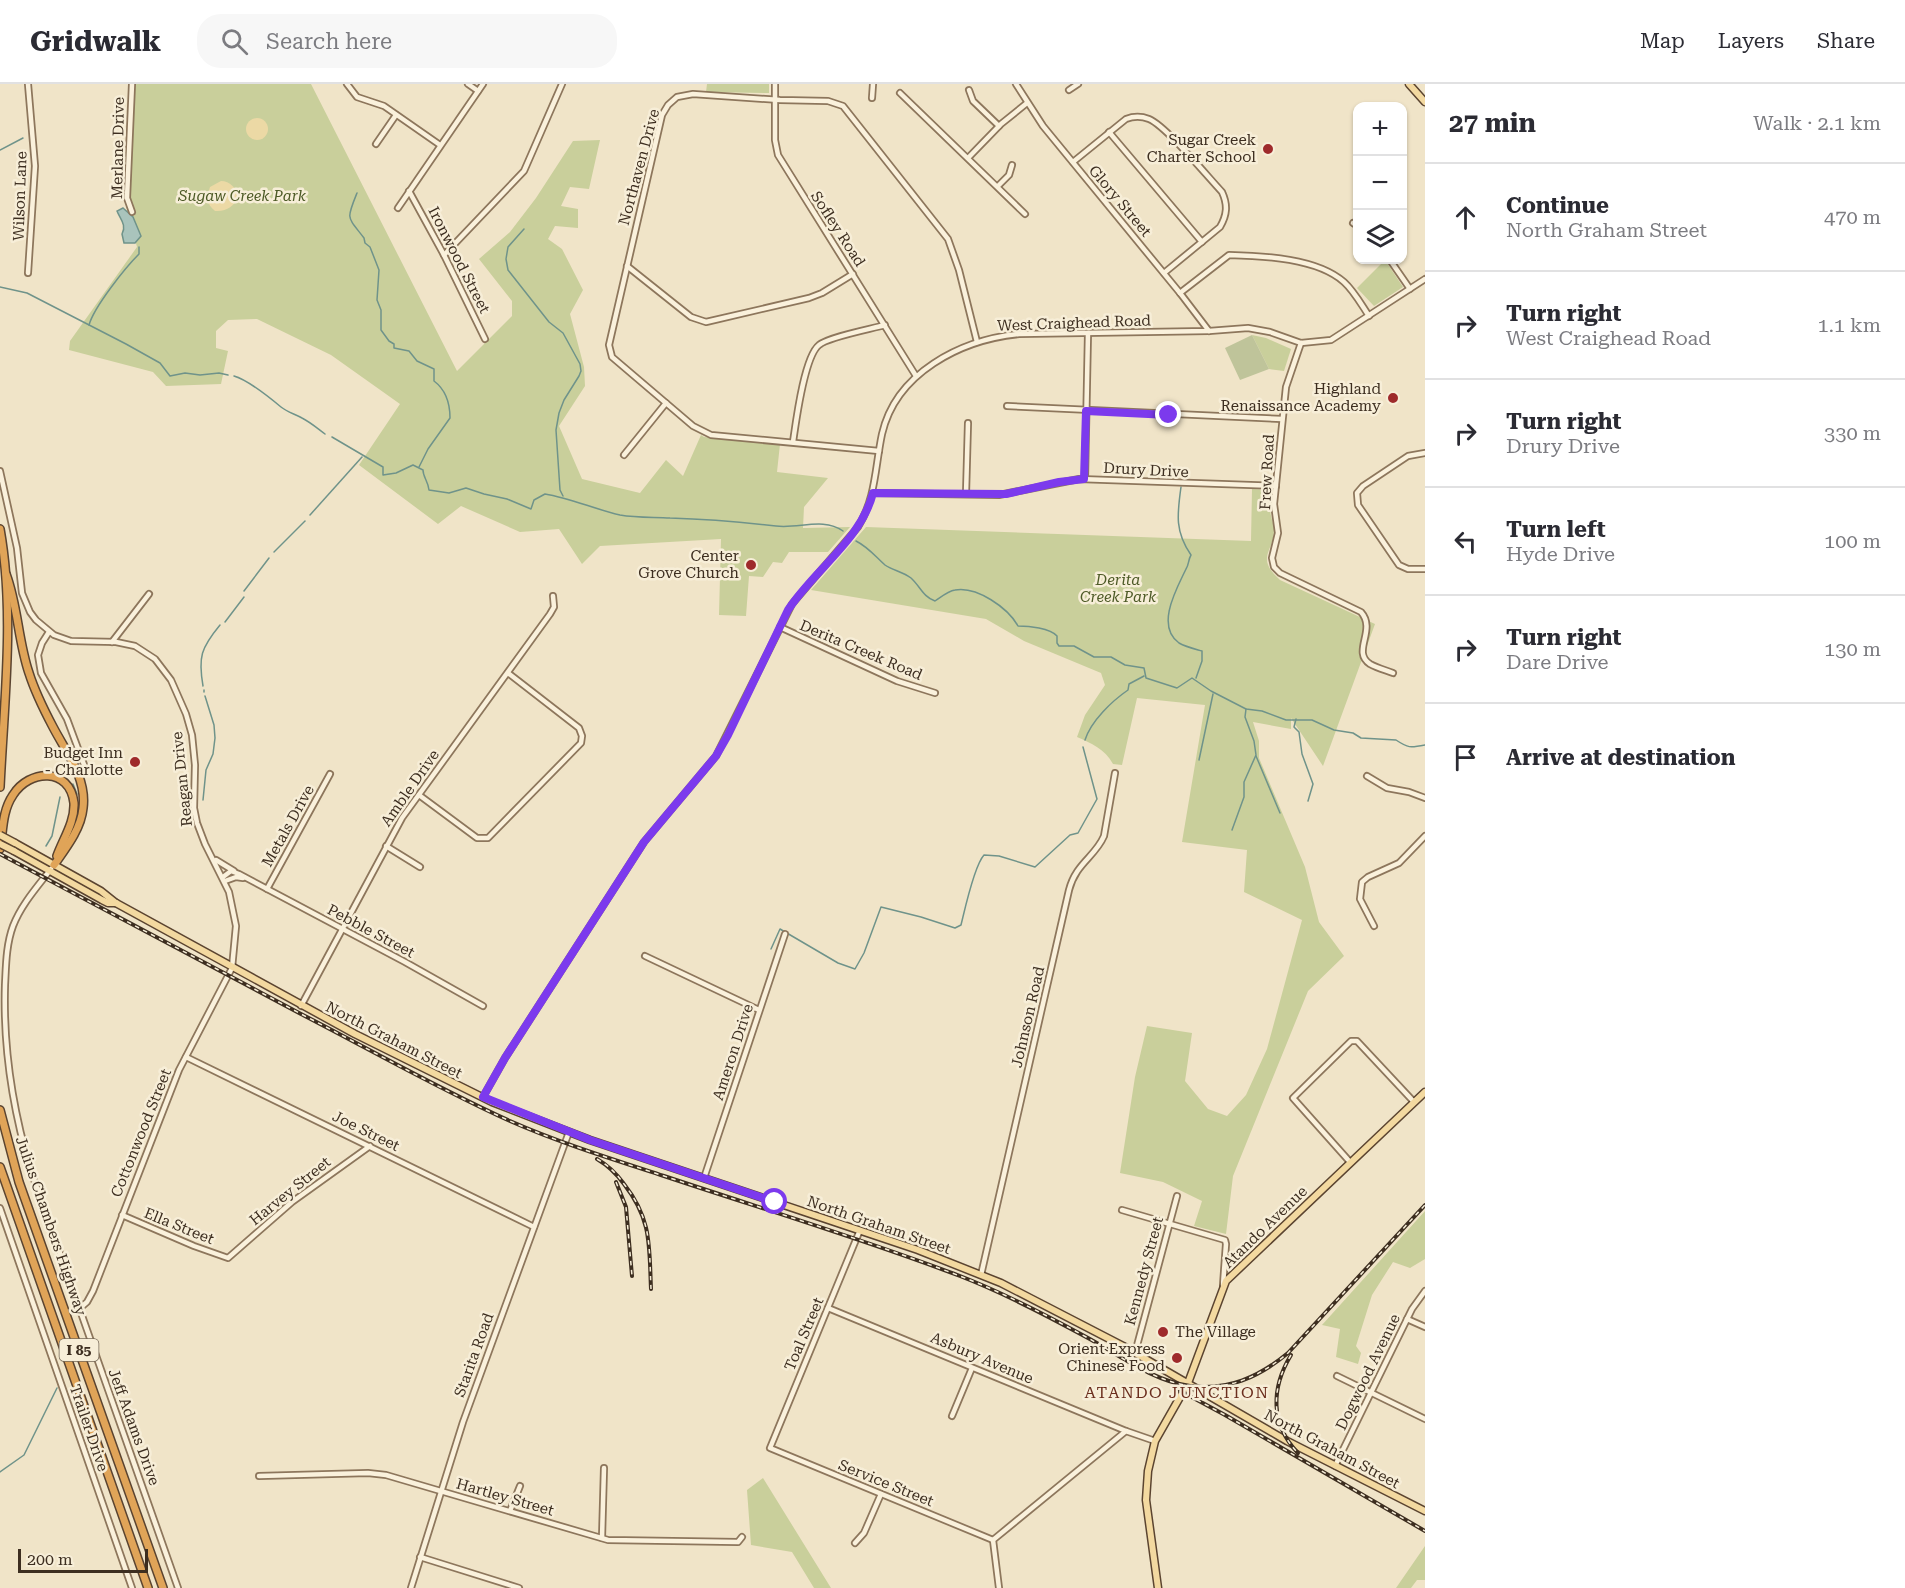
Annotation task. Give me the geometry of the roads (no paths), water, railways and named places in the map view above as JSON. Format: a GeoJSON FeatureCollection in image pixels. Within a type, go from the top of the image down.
{"type":"FeatureCollection","features":[{"type":"Feature","properties":{"kind":"highway"},"geometry":{"type":"LineString","coordinates":[[0,530],[8,607],[0,787]]}},
{"type":"Feature","properties":{"kind":"highway"},"geometry":{"type":"LineString","coordinates":[[6,574],[13,592],[21,645],[28,671],[41,704],[77,771],[83,793],[83,809],[77,829],[54,865]]}},
{"type":"Feature","properties":{"kind":"highway"},"geometry":{"type":"LineString","coordinates":[[0,849],[6,810],[19,786],[35,776],[51,776],[60,780],[68,789],[74,806],[71,823],[54,865]]}},
{"type":"Feature","properties":{"kind":"highway","name":"Julius Chambers Highway"},"geometry":{"type":"LineString","coordinates":[[0,1110],[19,1182],[163,1588]]}},
{"type":"Feature","properties":{"kind":"highway","name":"Julius Chambers Highway"},"geometry":{"type":"LineString","coordinates":[[0,1167],[148,1588]]}},
{"type":"Feature","properties":{"kind":"main road"},"geometry":{"type":"LineString","coordinates":[[1409,84],[1425,102]]}},
{"type":"Feature","properties":{"kind":"main road","name":"North Graham Street"},"geometry":{"type":"LineString","coordinates":[[0,835],[232,968],[483,1097],[569,1132],[918,1250],[981,1275],[1057,1311],[1335,1466],[1425,1511]]}},
{"type":"Feature","properties":{"kind":"main road","name":"North Graham Street"},"geometry":{"type":"LineString","coordinates":[[0,844],[108,903],[116,903]]}},
{"type":"Feature","properties":{"kind":"main road","name":"Atando Avenue"},"geometry":{"type":"LineString","coordinates":[[1158,1588],[1146,1492],[1148,1471],[1155,1441],[1188,1383],[1222,1288],[1230,1276],[1425,1092]]}},
{"type":"Feature","properties":{"kind":"street","name":"Wilson Lane"},"geometry":{"type":"LineString","coordinates":[[28,84],[35,166],[28,273]]}},
{"type":"Feature","properties":{"kind":"street","name":"Merlane Drive"},"geometry":{"type":"LineString","coordinates":[[132,84],[127,198],[132,212]]}},
{"type":"Feature","properties":{"kind":"street"},"geometry":{"type":"LineString","coordinates":[[347,84],[357,97],[378,103],[440,145]]}},
{"type":"Feature","properties":{"kind":"street"},"geometry":{"type":"LineString","coordinates":[[468,84],[478,91]]}},
{"type":"Feature","properties":{"kind":"street"},"geometry":{"type":"LineString","coordinates":[[398,207],[483,84]]}},
{"type":"Feature","properties":{"kind":"street"},"geometry":{"type":"LineString","coordinates":[[444,255],[524,171],[562,84]]}},
{"type":"Feature","properties":{"kind":"street","name":"Sofley Road"},"geometry":{"type":"LineString","coordinates":[[775,84],[775,140],[778,155],[916,376]]}},
{"type":"Feature","properties":{"kind":"street"},"geometry":{"type":"LineString","coordinates":[[872,98],[873,84]]}},
{"type":"Feature","properties":{"kind":"street","name":"Glory Street"},"geometry":{"type":"LineString","coordinates":[[1016,84],[1027,103],[1073,162],[1209,331]]}},
{"type":"Feature","properties":{"kind":"street"},"geometry":{"type":"LineString","coordinates":[[1068,90],[1078,84]]}},
{"type":"Feature","properties":{"kind":"street"},"geometry":{"type":"LineString","coordinates":[[969,90],[973,101],[999,126]]}},
{"type":"Feature","properties":{"kind":"street"},"geometry":{"type":"LineString","coordinates":[[900,93],[1025,214]]}},
{"type":"Feature","properties":{"kind":"street","name":"Northaven Drive"},"geometry":{"type":"LineString","coordinates":[[879,451],[711,435],[696,428],[616,362],[610,354],[609,345],[656,139],[662,115],[668,105],[676,97],[687,94],[828,101],[838,103],[846,109],[948,240],[959,270],[977,342]]}},
{"type":"Feature","properties":{"kind":"street"},"geometry":{"type":"LineString","coordinates":[[968,158],[999,126],[1027,103]]}},
{"type":"Feature","properties":{"kind":"street"},"geometry":{"type":"LineString","coordinates":[[376,144],[396,115]]}},
{"type":"Feature","properties":{"kind":"street"},"geometry":{"type":"LineString","coordinates":[[1073,162],[1126,119],[1134,116],[1149,119],[1158,124],[1222,192],[1226,200],[1225,218],[1220,227],[1164,273]]}},
{"type":"Feature","properties":{"kind":"street"},"geometry":{"type":"LineString","coordinates":[[1109,132],[1202,242]]}},
{"type":"Feature","properties":{"kind":"street"},"geometry":{"type":"LineString","coordinates":[[998,186],[1009,175],[1011,165]]}},
{"type":"Feature","properties":{"kind":"street","name":"Ironwood Street"},"geometry":{"type":"LineString","coordinates":[[409,191],[486,339]]}},
{"type":"Feature","properties":{"kind":"street"},"geometry":{"type":"LineString","coordinates":[[1180,293],[1229,255],[1306,262],[1323,268],[1344,282],[1369,316]]}},
{"type":"Feature","properties":{"kind":"street"},"geometry":{"type":"LineString","coordinates":[[1393,264],[1410,289]]}},
{"type":"Feature","properties":{"kind":"street"},"geometry":{"type":"LineString","coordinates":[[627,266],[692,317],[706,322],[809,298],[822,293],[853,274]]}},
{"type":"Feature","properties":{"kind":"street","name":"West Craighead Road"},"geometry":{"type":"LineString","coordinates":[[483,1097],[505,1058],[644,842],[716,756],[788,610],[858,527],[868,510],[873,493],[885,423],[901,392],[916,376],[977,342],[1019,334],[1258,329],[1301,344],[1331,340],[1425,279]]}},
{"type":"Feature","properties":{"kind":"street"},"geometry":{"type":"LineString","coordinates":[[793,442],[802,390],[818,346],[829,340],[885,325]]}},
{"type":"Feature","properties":{"kind":"street"},"geometry":{"type":"LineString","coordinates":[[1084,479],[1088,333]]}},
{"type":"Feature","properties":{"kind":"street","name":"Frew Road"},"geometry":{"type":"LineString","coordinates":[[1301,344],[1286,387],[1282,419],[1274,504],[1278,533],[1273,551],[1274,567],[1280,573],[1361,612],[1368,628],[1363,656],[1371,664],[1392,673]]}},
{"type":"Feature","properties":{"kind":"street"},"geometry":{"type":"LineString","coordinates":[[624,455],[666,403]]}},
{"type":"Feature","properties":{"kind":"street"},"geometry":{"type":"LineString","coordinates":[[1007,406],[1282,419]]}},
{"type":"Feature","properties":{"kind":"street"},"geometry":{"type":"LineString","coordinates":[[966,494],[968,423]]}},
{"type":"Feature","properties":{"kind":"street"},"geometry":{"type":"LineString","coordinates":[[1425,453],[1408,456],[1364,484],[1359,489],[1356,498],[1358,505],[1399,565],[1408,569],[1425,568]]}},
{"type":"Feature","properties":{"kind":"street","name":"Reagan Drive"},"geometry":{"type":"LineString","coordinates":[[0,471],[17,548],[22,593],[30,612],[49,632],[62,639],[135,646],[151,656],[165,671],[181,700],[193,743],[194,808],[197,823],[205,844],[224,879],[232,904],[236,926],[232,968]]}},
{"type":"Feature","properties":{"kind":"street","name":"Drury Drive"},"geometry":{"type":"LineString","coordinates":[[873,493],[1006,494],[1084,479],[1276,486]]}},
{"type":"Feature","properties":{"kind":"street"},"geometry":{"type":"LineString","coordinates":[[112,642],[149,594]]}},
{"type":"Feature","properties":{"kind":"street","name":"Amble Drive"},"geometry":{"type":"LineString","coordinates":[[301,1005],[402,818],[508,674],[554,607],[553,596]]}},
{"type":"Feature","properties":{"kind":"street","name":"Derita Creek Road"},"geometry":{"type":"LineString","coordinates":[[780,627],[897,681],[934,693]]}},
{"type":"Feature","properties":{"kind":"street"},"geometry":{"type":"LineString","coordinates":[[49,632],[40,649],[38,659],[40,673],[67,719],[86,770]]}},
{"type":"Feature","properties":{"kind":"street"},"geometry":{"type":"LineString","coordinates":[[419,795],[477,838],[484,840],[512,816],[581,743],[582,734],[579,728],[508,674]]}},
{"type":"Feature","properties":{"kind":"street","name":"Johnson Road"},"geometry":{"type":"LineString","coordinates":[[981,1275],[1069,890],[1077,870],[1100,844],[1104,836],[1115,773]]}},
{"type":"Feature","properties":{"kind":"street","name":"Metals Drive"},"geometry":{"type":"LineString","coordinates":[[267,890],[330,774]]}},
{"type":"Feature","properties":{"kind":"street"},"geometry":{"type":"LineString","coordinates":[[1367,776],[1387,788],[1425,798]]}},
{"type":"Feature","properties":{"kind":"street"},"geometry":{"type":"LineString","coordinates":[[1374,926],[1360,899],[1362,882],[1399,863],[1425,836]]}},
{"type":"Feature","properties":{"kind":"street"},"geometry":{"type":"LineString","coordinates":[[386,846],[420,867]]}},
{"type":"Feature","properties":{"kind":"street","name":"Pebble Street"},"geometry":{"type":"LineString","coordinates":[[213,859],[483,1006]]}},
{"type":"Feature","properties":{"kind":"street","name":"Jeff Adams Drive"},"geometry":{"type":"LineString","coordinates":[[54,865],[21,910],[10,936],[5,978],[6,1035],[11,1088],[27,1157],[178,1588]]}},
{"type":"Feature","properties":{"kind":"street"},"geometry":{"type":"LineString","coordinates":[[224,879],[231,871],[239,874]]}},
{"type":"Feature","properties":{"kind":"street"},"geometry":{"type":"LineString","coordinates":[[224,879],[246,878]]}},
{"type":"Feature","properties":{"kind":"street","name":"Ameron Drive"},"geometry":{"type":"LineString","coordinates":[[704,1178],[785,934]]}},
{"type":"Feature","properties":{"kind":"street"},"geometry":{"type":"LineString","coordinates":[[645,956],[759,1010]]}},
{"type":"Feature","properties":{"kind":"street","name":"Cottonwood Street"},"geometry":{"type":"LineString","coordinates":[[80,1308],[87,1302],[93,1291],[179,1070],[232,968]]}},
{"type":"Feature","properties":{"kind":"street"},"geometry":{"type":"LineString","coordinates":[[1350,1162],[1293,1098],[1354,1040],[1414,1102]]}},
{"type":"Feature","properties":{"kind":"street","name":"Joe Street"},"geometry":{"type":"LineString","coordinates":[[186,1057],[534,1227]]}},
{"type":"Feature","properties":{"kind":"street","name":"Starita Road"},"geometry":{"type":"LineString","coordinates":[[411,1588],[463,1422],[569,1132]]}},
{"type":"Feature","properties":{"kind":"street","name":"Harvey Street"},"geometry":{"type":"LineString","coordinates":[[228,1258],[292,1202],[370,1146]]}},
{"type":"Feature","properties":{"kind":"street","name":"Kennedy Street"},"geometry":{"type":"LineString","coordinates":[[1135,1353],[1177,1196]]}},
{"type":"Feature","properties":{"kind":"street","name":"Trailer Drive"},"geometry":{"type":"LineString","coordinates":[[0,1208],[132,1588]]}},
{"type":"Feature","properties":{"kind":"street"},"geometry":{"type":"LineString","coordinates":[[1122,1210],[1225,1240],[1222,1288]]}},
{"type":"Feature","properties":{"kind":"street","name":"Ella Street"},"geometry":{"type":"LineString","coordinates":[[122,1215],[228,1258]]}},
{"type":"Feature","properties":{"kind":"street","name":"Toal Street"},"geometry":{"type":"LineString","coordinates":[[770,1448],[860,1230]]}},
{"type":"Feature","properties":{"kind":"street","name":"Dogwood Avenue"},"geometry":{"type":"LineString","coordinates":[[1335,1466],[1407,1319],[1425,1291]]}},
{"type":"Feature","properties":{"kind":"street","name":"Asbury Avenue"},"geometry":{"type":"LineString","coordinates":[[828,1308],[1155,1441]]}},
{"type":"Feature","properties":{"kind":"street"},"geometry":{"type":"LineString","coordinates":[[1407,1319],[1425,1327]]}},
{"type":"Feature","properties":{"kind":"street"},"geometry":{"type":"LineString","coordinates":[[952,1416],[972,1368]]}},
{"type":"Feature","properties":{"kind":"street"},"geometry":{"type":"LineString","coordinates":[[1337,1376],[1425,1419]]}},
{"type":"Feature","properties":{"kind":"street"},"geometry":{"type":"LineString","coordinates":[[999,1588],[993,1540],[1126,1431]]}},
{"type":"Feature","properties":{"kind":"street","name":"Service Street"},"geometry":{"type":"LineString","coordinates":[[770,1448],[993,1540]]}},
{"type":"Feature","properties":{"kind":"street"},"geometry":{"type":"LineString","coordinates":[[602,1538],[604,1468]]}},
{"type":"Feature","properties":{"kind":"street","name":"Hartley Street"},"geometry":{"type":"LineString","coordinates":[[259,1476],[368,1473],[391,1476],[602,1538],[616,1540],[738,1542],[742,1537]]}},
{"type":"Feature","properties":{"kind":"street"},"geometry":{"type":"LineString","coordinates":[[510,1511],[520,1486]]}},
{"type":"Feature","properties":{"kind":"street"},"geometry":{"type":"LineString","coordinates":[[855,1543],[864,1533],[881,1494]]}},
{"type":"Feature","properties":{"kind":"street"},"geometry":{"type":"LineString","coordinates":[[420,1557],[519,1588]]}},
{"type":"Feature","properties":{"kind":"water"},"geometry":{"type":"Polygon","coordinates":[[[123,208],[133,217],[141,236],[135,243],[124,243],[123,225],[117,211],[123,208]]]}},
{"type":"Feature","properties":{"kind":"waterway"},"geometry":{"type":"LineString","coordinates":[[0,150],[23,138]]}},
{"type":"Feature","properties":{"kind":"waterway"},"geometry":{"type":"LineString","coordinates":[[357,193],[350,217],[365,243],[370,247],[379,270],[377,300],[381,310],[381,330],[394,344],[394,348],[409,351],[417,361],[434,369],[434,381],[442,389],[448,403],[450,418],[428,449],[419,467]]}},
{"type":"Feature","properties":{"kind":"waterway"},"geometry":{"type":"LineString","coordinates":[[524,229],[508,247],[506,259],[508,270],[549,322],[563,333],[580,364],[581,371],[564,400],[556,430],[560,490],[563,496]]}},
{"type":"Feature","properties":{"kind":"waterway"},"geometry":{"type":"LineString","coordinates":[[89,325],[103,298],[139,254],[139,247]]}},
{"type":"Feature","properties":{"kind":"waterway"},"geometry":{"type":"LineString","coordinates":[[0,287],[27,293],[126,344],[160,363],[170,376],[185,373],[228,375]]}},
{"type":"Feature","properties":{"kind":"waterway"},"geometry":{"type":"LineString","coordinates":[[234,376],[252,385],[283,409],[305,420],[325,434]]}},
{"type":"Feature","properties":{"kind":"waterway"},"geometry":{"type":"LineString","coordinates":[[332,437],[383,467],[383,475],[396,473],[413,465],[423,470],[429,490],[449,493],[466,488],[507,499],[531,509],[534,500],[545,494],[626,516],[710,520],[785,527],[819,524],[843,531]]}},
{"type":"Feature","properties":{"kind":"waterway"},"geometry":{"type":"LineString","coordinates":[[310,515],[362,457]]}},
{"type":"Feature","properties":{"kind":"waterway"},"geometry":{"type":"LineString","coordinates":[[1181,487],[1178,523],[1182,539],[1191,555],[1168,617],[1172,636],[1179,643],[1202,651],[1202,661],[1196,678]]}},
{"type":"Feature","properties":{"kind":"waterway"},"geometry":{"type":"LineString","coordinates":[[274,552],[305,521]]}},
{"type":"Feature","properties":{"kind":"waterway"},"geometry":{"type":"LineString","coordinates":[[856,541],[885,565],[911,578],[925,594],[935,601],[955,590],[973,591],[991,600],[1007,612],[1018,626],[1050,631],[1057,636],[1059,646],[1074,646],[1094,657],[1111,657],[1125,665],[1144,668],[1146,678],[1177,688],[1192,678],[1211,691],[1246,709],[1262,711],[1286,720],[1312,720],[1334,730],[1353,733],[1361,738],[1396,740],[1409,747],[1425,745]]}},
{"type":"Feature","properties":{"kind":"waterway"},"geometry":{"type":"LineString","coordinates":[[244,591],[269,558]]}},
{"type":"Feature","properties":{"kind":"waterway"},"geometry":{"type":"LineString","coordinates":[[225,622],[244,597]]}},
{"type":"Feature","properties":{"kind":"waterway"},"geometry":{"type":"LineString","coordinates":[[203,686],[202,653],[220,625]]}},
{"type":"Feature","properties":{"kind":"waterway"},"geometry":{"type":"LineString","coordinates":[[1085,740],[1103,712],[1128,690],[1129,684],[1144,676]]}},
{"type":"Feature","properties":{"kind":"waterway"},"geometry":{"type":"LineString","coordinates":[[1199,760],[1213,694]]}},
{"type":"Feature","properties":{"kind":"waterway"},"geometry":{"type":"LineString","coordinates":[[203,800],[206,770],[213,754],[215,738],[214,725],[205,696]]}},
{"type":"Feature","properties":{"kind":"waterway"},"geometry":{"type":"LineString","coordinates":[[1232,830],[1244,797],[1244,782],[1256,755],[1254,741],[1245,717],[1246,709]]}},
{"type":"Feature","properties":{"kind":"waterway"},"geometry":{"type":"LineString","coordinates":[[1296,719],[1294,727],[1299,732],[1302,754],[1313,784],[1308,801]]}},
{"type":"Feature","properties":{"kind":"waterway"},"geometry":{"type":"LineString","coordinates":[[771,949],[780,929],[838,963],[855,969],[864,953],[881,907],[955,928],[961,925],[973,878],[984,855],[999,856],[1035,867],[1070,835],[1078,833],[1097,799],[1083,747]]}},
{"type":"Feature","properties":{"kind":"waterway"},"geometry":{"type":"LineString","coordinates":[[1256,756],[1280,813]]}},
{"type":"Feature","properties":{"kind":"waterway"},"geometry":{"type":"LineString","coordinates":[[73,784],[77,794]]}},
{"type":"Feature","properties":{"kind":"waterway"},"geometry":{"type":"LineString","coordinates":[[46,846],[52,836],[60,797]]}},
{"type":"Feature","properties":{"kind":"waterway"},"geometry":{"type":"LineString","coordinates":[[0,1472],[24,1455],[57,1388]]}},
{"type":"Feature","properties":{"kind":"railway"},"geometry":{"type":"LineString","coordinates":[[0,854],[405,1069],[510,1121],[586,1150],[850,1237],[960,1276],[1025,1305],[1150,1373],[1176,1383],[1204,1387],[1230,1384],[1254,1375],[1277,1362],[1288,1353],[1425,1205]]}},
{"type":"Feature","properties":{"kind":"railway"},"geometry":{"type":"LineString","coordinates":[[597,1159],[618,1176],[640,1209],[647,1234],[651,1289]]}},
{"type":"Feature","properties":{"kind":"railway"},"geometry":{"type":"LineString","coordinates":[[616,1182],[626,1207],[632,1276]]}},
{"type":"Feature","properties":{"kind":"railway"},"geometry":{"type":"LineString","coordinates":[[1291,1355],[1280,1380],[1276,1406],[1282,1430],[1298,1453]]}},
{"type":"Feature","properties":{"kind":"railway"},"geometry":{"type":"LineString","coordinates":[[1173,1387],[1425,1531]]}},
{"type":"Feature","properties":{"kind":"place","name":"Sugar Creek Charter School"},"geometry":{"type":"Point","coordinates":[1268,149]}},
{"type":"Feature","properties":{"kind":"place","name":"Highland Renaissance Academy"},"geometry":{"type":"Point","coordinates":[1393,398]}},
{"type":"Feature","properties":{"kind":"place","name":"Center Grove Church"},"geometry":{"type":"Point","coordinates":[751,565]}},
{"type":"Feature","properties":{"kind":"place","name":"Budget Inn - Charlotte"},"geometry":{"type":"Point","coordinates":[135,762]}},
{"type":"Feature","properties":{"kind":"place","name":"The Village"},"geometry":{"type":"Point","coordinates":[1163,1332]}},
{"type":"Feature","properties":{"kind":"place","name":"Orient Express Chinese Food"},"geometry":{"type":"Point","coordinates":[1177,1358]}},
{"type":"Feature","properties":{"kind":"district","name":"ATANDO JUNCTION"},"geometry":{"type":"Point","coordinates":[1177,1392]}},
{"type":"Feature","properties":{"kind":"park label","name":"Sugaw Creek Park"},"geometry":{"type":"Point","coordinates":[242,196]}},
{"type":"Feature","properties":{"kind":"park label","name":"Derita Creek Park"},"geometry":{"type":"Point","coordinates":[1118,588]}}]}
